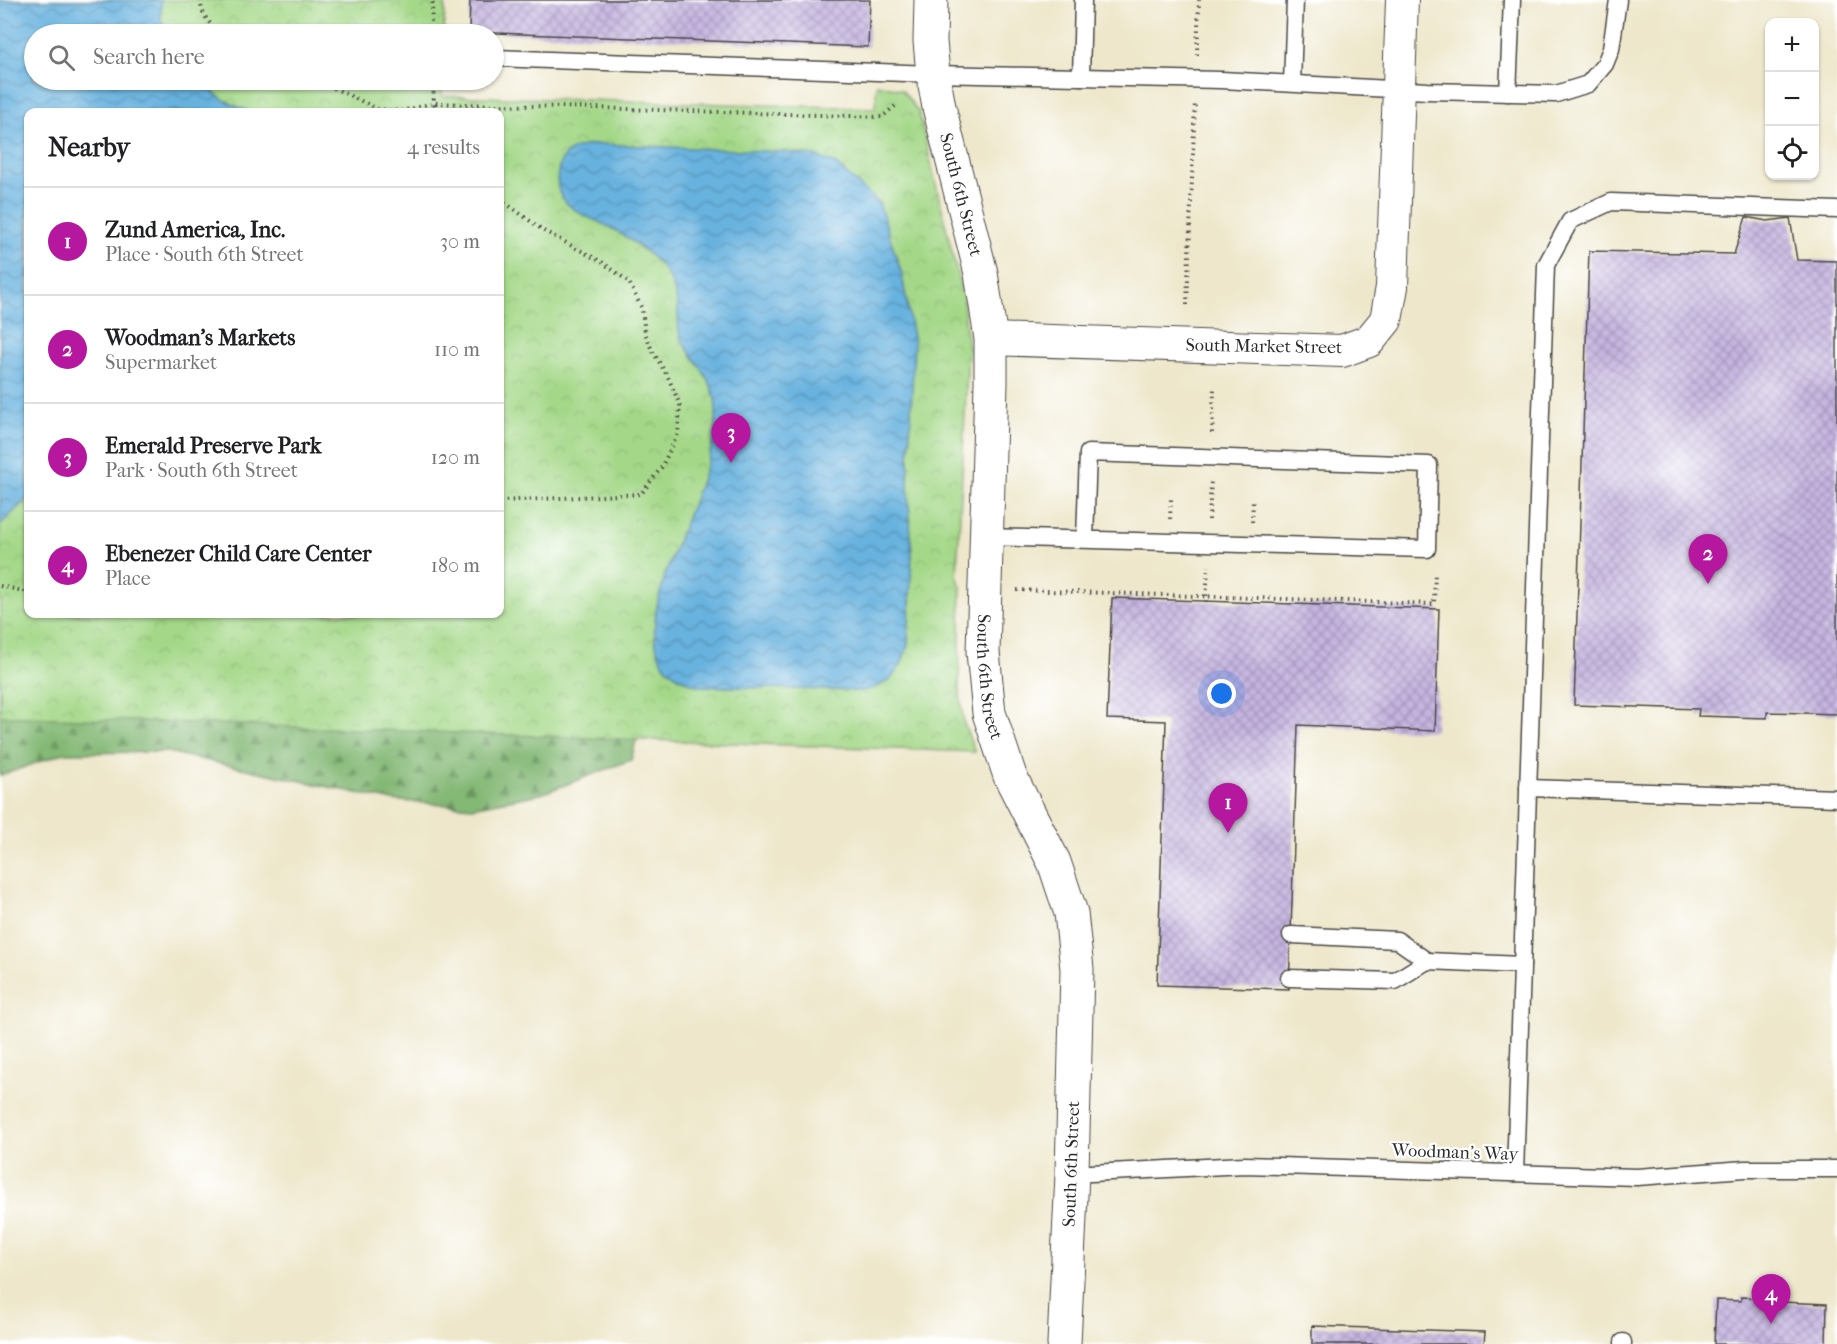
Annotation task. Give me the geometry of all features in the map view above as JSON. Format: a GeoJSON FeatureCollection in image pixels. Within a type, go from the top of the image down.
{"type":"FeatureCollection","features":[{"type":"Feature","properties":{"kind":"street","name":"South 6th Street"},"geometry":{"type":"LineString","coordinates":[[931,0],[930,40],[933,74],[939,107],[981,273],[991,339],[983,652],[989,714],[1010,776],[1054,862],[1071,913],[1077,969],[1072,1174],[1064,1344]]}},
{"type":"Feature","properties":{"kind":"street","name":"South Market Street"},"geometry":{"type":"LineString","coordinates":[[991,339],[1342,351],[1369,341],[1386,320],[1392,287],[1402,0]]}},
{"type":"Feature","properties":{"kind":"lane"},"geometry":{"type":"LineString","coordinates":[[1080,77],[1083,0]]}},
{"type":"Feature","properties":{"kind":"lane"},"geometry":{"type":"LineString","coordinates":[[1292,83],[1295,0]]}},
{"type":"Feature","properties":{"kind":"lane"},"geometry":{"type":"LineString","coordinates":[[1508,93],[1512,0]]}},
{"type":"Feature","properties":{"kind":"lane"},"geometry":{"type":"LineString","coordinates":[[504,58],[933,74],[1292,83],[1556,94],[1588,84],[1605,64],[1611,49],[1618,0]]}},
{"type":"Feature","properties":{"kind":"lane"},"geometry":{"type":"LineString","coordinates":[[1515,1173],[1546,265],[1570,221],[1611,202],[1837,210]]}},
{"type":"Feature","properties":{"kind":"lane"},"geometry":{"type":"LineString","coordinates":[[986,537],[1427,549],[1429,465],[1089,453],[1085,539]]}},
{"type":"Feature","properties":{"kind":"lane"},"geometry":{"type":"LineString","coordinates":[[1528,788],[1837,798]]}},
{"type":"Feature","properties":{"kind":"lane"},"geometry":{"type":"LineString","coordinates":[[1291,935],[1396,939],[1426,961],[1522,965]]}},
{"type":"Feature","properties":{"kind":"lane"},"geometry":{"type":"LineString","coordinates":[[1289,978],[1395,981],[1426,961]]}},
{"type":"Feature","properties":{"kind":"lane","name":"Woodman's Way"},"geometry":{"type":"LineString","coordinates":[[1072,1174],[1244,1165],[1638,1177],[1745,1169],[1837,1169]]}},
{"type":"Feature","properties":{"kind":"path"},"geometry":{"type":"LineString","coordinates":[[201,0],[206,19],[211,24]]}},
{"type":"Feature","properties":{"kind":"path"},"geometry":{"type":"LineString","coordinates":[[431,24],[434,0]]}},
{"type":"Feature","properties":{"kind":"path"},"geometry":{"type":"LineString","coordinates":[[1187,305],[1200,0]]}},
{"type":"Feature","properties":{"kind":"path"},"geometry":{"type":"LineString","coordinates":[[338,90],[376,108]]}},
{"type":"Feature","properties":{"kind":"path"},"geometry":{"type":"LineString","coordinates":[[433,90],[436,108]]}},
{"type":"Feature","properties":{"kind":"path"},"geometry":{"type":"LineString","coordinates":[[413,108],[434,103],[882,117],[895,106]]}},
{"type":"Feature","properties":{"kind":"path"},"geometry":{"type":"LineString","coordinates":[[504,202],[544,231],[602,262],[629,282],[642,309],[645,333],[652,350],[669,377],[680,405],[678,434],[660,468],[641,494],[504,501]]}},
{"type":"Feature","properties":{"kind":"path"},"geometry":{"type":"LineString","coordinates":[[1206,602],[1214,389]]}},
{"type":"Feature","properties":{"kind":"path"},"geometry":{"type":"LineString","coordinates":[[1427,549],[1435,570],[1434,609]]}},
{"type":"Feature","properties":{"kind":"path"},"geometry":{"type":"LineString","coordinates":[[0,586],[24,591]]}},
{"type":"Feature","properties":{"kind":"path"},"geometry":{"type":"LineString","coordinates":[[1017,590],[1434,604]]}},
{"type":"Feature","properties":{"kind":"green space"},"geometry":{"type":"Polygon","coordinates":[[[0,0],[445,0],[444,24],[24,24],[24,90],[442,90],[442,96],[875,108],[877,84],[902,90],[919,113],[963,298],[968,351],[957,575],[961,587],[959,687],[964,724],[975,752],[0,716],[0,0]]]}},
{"type":"Feature","properties":{"kind":"green space"},"geometry":{"type":"Polygon","coordinates":[[[0,525],[24,601],[24,618],[504,617],[645,706],[631,760],[541,794],[472,807],[389,800],[167,752],[64,753],[0,776],[0,525]]]}},
{"type":"Feature","properties":{"kind":"water"},"geometry":{"type":"Polygon","coordinates":[[[0,0],[161,0],[161,20],[164,24],[24,24],[24,90],[211,90],[224,100],[241,108],[24,108],[24,502],[0,525],[0,0]]]}},
{"type":"Feature","properties":{"kind":"water"},"geometry":{"type":"Polygon","coordinates":[[[598,144],[787,152],[815,156],[834,163],[879,203],[902,275],[914,343],[908,485],[912,555],[908,645],[901,665],[890,680],[875,688],[861,691],[698,686],[677,676],[667,668],[655,642],[656,609],[667,571],[710,452],[716,416],[711,386],[680,336],[675,293],[664,269],[649,254],[623,235],[571,207],[559,191],[557,181],[559,167],[565,156],[579,147],[598,144]]]}},
{"type":"Feature","properties":{"kind":"building"},"geometry":{"type":"Polygon","coordinates":[[[470,0],[870,0],[868,47],[504,33],[504,24],[469,24],[470,0]]]}},
{"type":"Feature","properties":{"kind":"building"},"geometry":{"type":"Polygon","coordinates":[[[1746,217],[1767,221],[1790,218],[1797,260],[1837,261],[1837,714],[1767,712],[1767,718],[1698,716],[1699,709],[1574,705],[1589,251],[1734,254],[1746,217]]]}},
{"type":"Feature","properties":{"kind":"building"},"geometry":{"type":"Polygon","coordinates":[[[1112,598],[1439,609],[1435,731],[1298,725],[1289,989],[1157,985],[1166,721],[1107,719],[1112,598]]]}},
{"type":"Feature","properties":{"kind":"building"},"geometry":{"type":"Polygon","coordinates":[[[1741,1297],[1827,1304],[1826,1344],[1714,1344],[1716,1300],[1741,1301],[1741,1297]]]}},
{"type":"Feature","properties":{"kind":"building"},"geometry":{"type":"Polygon","coordinates":[[[1312,1326],[1485,1332],[1484,1344],[1312,1344],[1312,1326]]]}},
{"type":"Feature","properties":{"kind":"place","name":"Emerald Preserve Park"},"geometry":{"type":"Point","coordinates":[731,463]}},
{"type":"Feature","properties":{"kind":"place","name":"Woodman's Markets"},"geometry":{"type":"Point","coordinates":[1708,584]}},
{"type":"Feature","properties":{"kind":"place","name":"Zund America, Inc."},"geometry":{"type":"Point","coordinates":[1228,833]}},
{"type":"Feature","properties":{"kind":"place","name":"Ebenezer Child Care Center"},"geometry":{"type":"Point","coordinates":[1771,1324]}}]}
